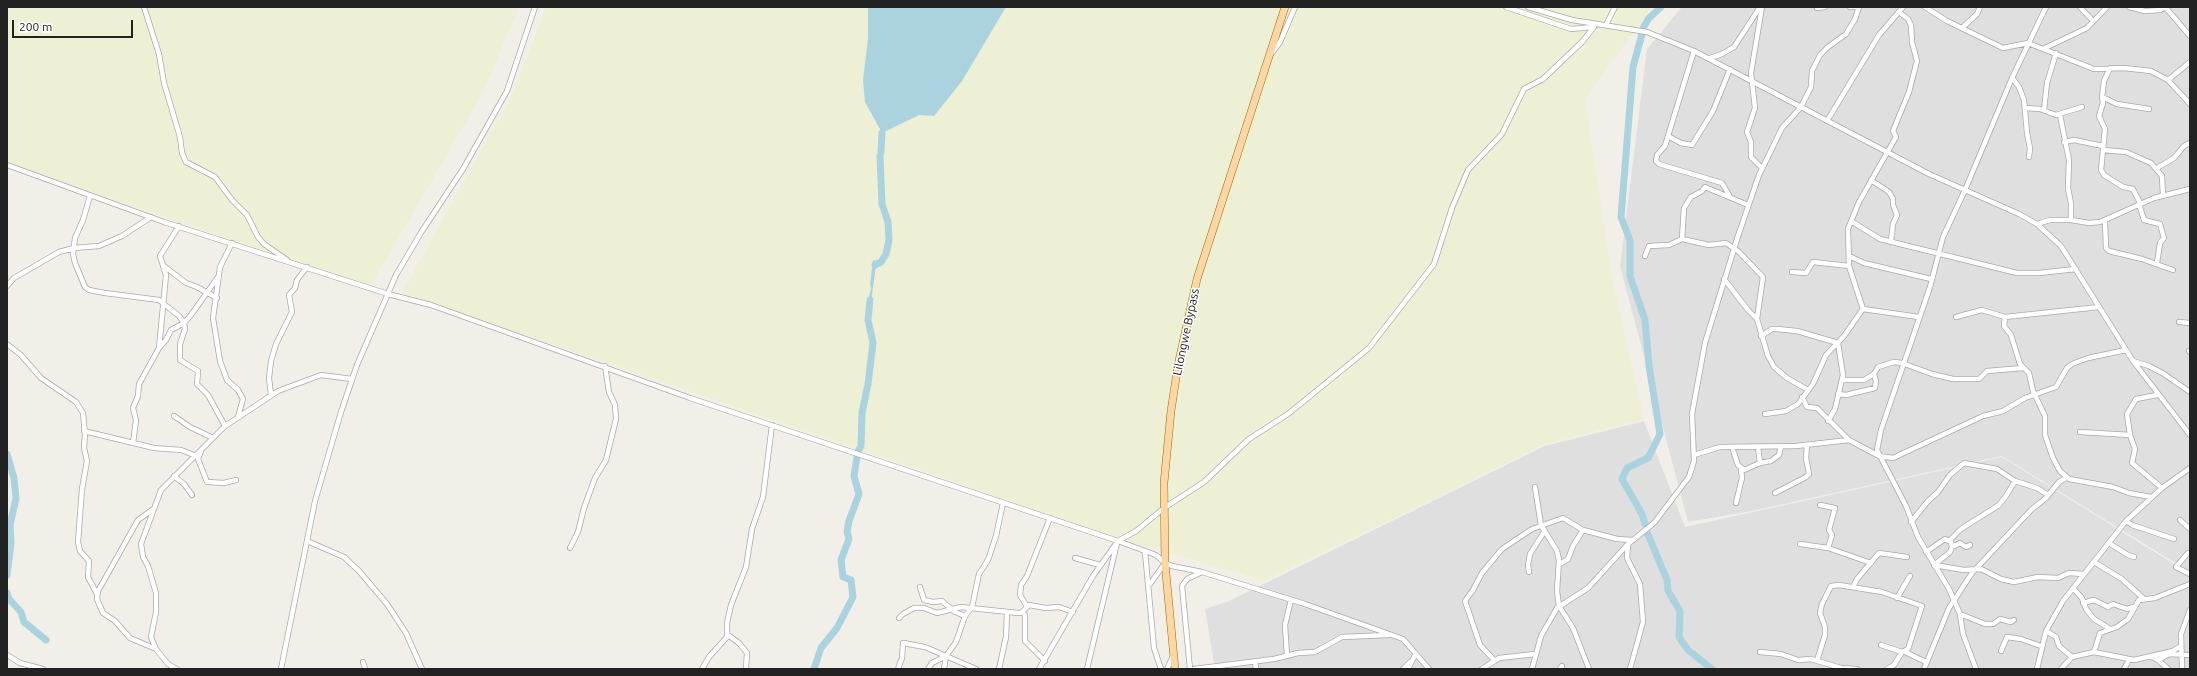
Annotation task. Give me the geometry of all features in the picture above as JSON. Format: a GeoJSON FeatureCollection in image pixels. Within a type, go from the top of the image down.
{"type":"FeatureCollection","features":[{"type":"Feature","properties":{"kind":"main road","name":"Lilongwe Bypass"},"geometry":{"type":"LineString","coordinates":[[1175,669],[1165,563],[1164,508],[1171,411],[1192,298],[1285,7]]}},
{"type":"Feature","properties":{"kind":"street"},"geometry":{"type":"LineString","coordinates":[[144,7],[159,54],[164,83],[180,137],[182,153],[186,162],[215,177],[232,200],[247,215],[258,237],[264,244],[289,261]]}},
{"type":"Feature","properties":{"kind":"street"},"geometry":{"type":"LineString","coordinates":[[281,669],[307,541],[323,474],[352,379],[388,294],[407,256],[460,174],[506,94],[515,72],[535,7]]}},
{"type":"Feature","properties":{"kind":"street"},"geometry":{"type":"LineString","coordinates":[[1268,57],[1280,42],[1296,7]]}},
{"type":"Feature","properties":{"kind":"street"},"geometry":{"type":"LineString","coordinates":[[1506,7],[1570,29],[1594,27],[1603,24],[1615,7]]}},
{"type":"Feature","properties":{"kind":"street"},"geometry":{"type":"LineString","coordinates":[[1528,7],[1566,19],[1647,32],[1694,51],[1710,58],[1752,83],[1888,152],[2037,224],[2061,246],[2133,361],[2157,395],[2190,435]]}},
{"type":"Feature","properties":{"kind":"street"},"geometry":{"type":"LineString","coordinates":[[1710,58],[1734,48],[1761,7]]}},
{"type":"Feature","properties":{"kind":"street"},"geometry":{"type":"LineString","coordinates":[[1761,7],[1751,73],[1755,108],[1747,132],[1750,140],[1749,150],[1751,157],[1762,168]]}},
{"type":"Feature","properties":{"kind":"street"},"geometry":{"type":"LineString","coordinates":[[1817,8],[1825,7]]}},
{"type":"Feature","properties":{"kind":"street"},"geometry":{"type":"LineString","coordinates":[[1532,669],[1535,654],[1547,624],[1559,606],[1588,588],[1628,544],[1654,523],[1683,487],[1692,472],[1694,455],[1692,414],[1705,343],[1748,205],[1762,168],[1782,128],[1801,107],[1811,87],[1812,71],[1820,55],[1846,34],[1858,7],[1850,7]]}},
{"type":"Feature","properties":{"kind":"street"},"geometry":{"type":"LineString","coordinates":[[1925,7],[1947,21],[2003,48],[2028,43],[2045,48],[2094,69],[2139,69],[2150,71],[2168,80],[2190,104]]}},
{"type":"Feature","properties":{"kind":"street"},"geometry":{"type":"LineString","coordinates":[[1963,28],[1977,14],[1980,7]]}},
{"type":"Feature","properties":{"kind":"street"},"geometry":{"type":"LineString","coordinates":[[1976,669],[1963,634],[1960,614],[1946,583],[1926,552],[1886,465],[1879,456],[1879,440],[1902,363],[1931,279],[1938,252],[2012,78],[2046,7]]}},
{"type":"Feature","properties":{"kind":"street"},"geometry":{"type":"LineString","coordinates":[[2080,7],[2093,21]]}},
{"type":"Feature","properties":{"kind":"street"},"geometry":{"type":"LineString","coordinates":[[2045,48],[2077,34],[2107,7]]}},
{"type":"Feature","properties":{"kind":"street"},"geometry":{"type":"LineString","coordinates":[[2129,7],[2145,11],[2166,7],[2190,36]]}},
{"type":"Feature","properties":{"kind":"street"},"geometry":{"type":"LineString","coordinates":[[1827,121],[1866,54],[1889,22],[1901,9],[1911,25],[1912,42],[1917,61],[1909,92],[1893,131],[1896,138],[1871,180],[1848,229],[1849,266],[1863,309]]}},
{"type":"Feature","properties":{"kind":"street"},"geometry":{"type":"LineString","coordinates":[[1039,669],[1074,612],[1100,565],[1118,541],[1136,531],[1164,508],[1204,482],[1249,439],[1288,414],[1369,348],[1434,264],[1452,208],[1468,170],[1502,134],[1524,89],[1544,78],[1582,42],[1594,27]]}},
{"type":"Feature","properties":{"kind":"street"},"geometry":{"type":"LineString","coordinates":[[1694,51],[1665,146],[1660,148],[1656,160],[1659,164],[1722,183],[1730,197]]}},
{"type":"Feature","properties":{"kind":"street"},"geometry":{"type":"LineString","coordinates":[[2044,110],[2047,83],[2056,53]]}},
{"type":"Feature","properties":{"kind":"street"},"geometry":{"type":"LineString","coordinates":[[2168,80],[2190,62]]}},
{"type":"Feature","properties":{"kind":"street"},"geometry":{"type":"LineString","coordinates":[[2110,68],[2104,81],[2102,106],[2099,116],[2105,129],[2100,168],[2102,174],[2123,187],[2133,189],[2140,203],[2144,220],[2160,224],[2164,238],[2160,243],[2157,263]]}},
{"type":"Feature","properties":{"kind":"street"},"geometry":{"type":"LineString","coordinates":[[1668,136],[1681,143],[1692,145],[1714,111],[1730,70]]}},
{"type":"Feature","properties":{"kind":"street"},"geometry":{"type":"LineString","coordinates":[[2012,78],[2019,87],[2026,108],[2030,157]]}},
{"type":"Feature","properties":{"kind":"street"},"geometry":{"type":"LineString","coordinates":[[2102,97],[2117,104],[2149,110]]}},
{"type":"Feature","properties":{"kind":"street"},"geometry":{"type":"LineString","coordinates":[[2026,108],[2044,110],[2052,114],[2060,115],[2082,107]]}},
{"type":"Feature","properties":{"kind":"street"},"geometry":{"type":"LineString","coordinates":[[2060,115],[2063,124],[2064,142],[2069,160],[2068,188],[2071,204],[2071,220]]}},
{"type":"Feature","properties":{"kind":"street"},"geometry":{"type":"LineString","coordinates":[[2064,142],[2074,140],[2103,148],[2126,152],[2151,163],[2157,168],[2162,176],[2163,196]]}},
{"type":"Feature","properties":{"kind":"street"},"geometry":{"type":"LineString","coordinates":[[2157,168],[2174,158],[2184,146],[2190,143]]}},
{"type":"Feature","properties":{"kind":"street"},"geometry":{"type":"LineString","coordinates":[[7,165],[151,217],[388,294],[431,305],[772,425],[1118,541],[1161,558],[1165,563],[1202,572],[1292,600],[1392,635],[1403,639],[1410,645],[1415,655],[1429,669]]}},
{"type":"Feature","properties":{"kind":"street"},"geometry":{"type":"LineString","coordinates":[[1871,180],[1889,192],[1893,199],[1893,205],[1897,215],[1892,228],[1891,241]]}},
{"type":"Feature","properties":{"kind":"street"},"geometry":{"type":"LineString","coordinates":[[1682,239],[1684,208],[1691,197],[1707,186],[1748,205]]}},
{"type":"Feature","properties":{"kind":"street"},"geometry":{"type":"LineString","coordinates":[[2037,224],[2050,220],[2071,220],[2088,223],[2105,221],[2140,203],[2190,189]]}},
{"type":"Feature","properties":{"kind":"street"},"geometry":{"type":"LineString","coordinates":[[90,196],[83,220],[75,238],[74,248],[75,263],[87,288],[164,302],[184,323],[180,360],[198,372],[197,384],[208,395],[225,426]]}},
{"type":"Feature","properties":{"kind":"street"},"geometry":{"type":"LineString","coordinates":[[7,286],[14,278],[49,258],[74,248],[91,248],[113,240],[151,217]]}},
{"type":"Feature","properties":{"kind":"street"},"geometry":{"type":"LineString","coordinates":[[1851,221],[1875,237],[1938,252],[1964,261],[2017,273],[2039,273],[2076,269]]}},
{"type":"Feature","properties":{"kind":"street"},"geometry":{"type":"LineString","coordinates":[[2105,221],[2106,248],[2109,251],[2157,263],[2173,270]]}},
{"type":"Feature","properties":{"kind":"street"},"geometry":{"type":"LineString","coordinates":[[179,226],[160,256],[160,261],[164,266],[186,283],[217,298]]}},
{"type":"Feature","properties":{"kind":"street"},"geometry":{"type":"LineString","coordinates":[[1645,256],[1649,246],[1669,245],[1682,239],[1709,245],[1726,243],[1734,248],[1763,277],[1757,318],[1761,336],[1774,367],[1787,378],[1808,390]]}},
{"type":"Feature","properties":{"kind":"street"},"geometry":{"type":"LineString","coordinates":[[232,243],[222,262],[218,277],[217,298],[213,318],[216,349],[227,380],[241,393],[243,399],[238,417]]}},
{"type":"Feature","properties":{"kind":"street"},"geometry":{"type":"LineString","coordinates":[[1849,256],[1864,263],[1931,279]]}},
{"type":"Feature","properties":{"kind":"street"},"geometry":{"type":"LineString","coordinates":[[1792,272],[1806,273],[1813,262],[1849,266]]}},
{"type":"Feature","properties":{"kind":"street"},"geometry":{"type":"LineString","coordinates":[[159,348],[166,275],[164,266]]}},
{"type":"Feature","properties":{"kind":"street"},"geometry":{"type":"LineString","coordinates":[[271,395],[269,378],[271,361],[276,344],[292,312],[288,296],[295,288],[297,280],[306,267]]}},
{"type":"Feature","properties":{"kind":"street"},"geometry":{"type":"LineString","coordinates":[[133,443],[136,420],[133,408],[138,396],[139,384],[171,330],[184,323],[218,277]]}},
{"type":"Feature","properties":{"kind":"street"},"geometry":{"type":"LineString","coordinates":[[1724,279],[1748,310],[1757,318]]}},
{"type":"Feature","properties":{"kind":"street"},"geometry":{"type":"LineString","coordinates":[[1956,317],[1982,310],[2005,317],[2099,307]]}},
{"type":"Feature","properties":{"kind":"street"},"geometry":{"type":"LineString","coordinates":[[1863,309],[1919,316]]}},
{"type":"Feature","properties":{"kind":"street"},"geometry":{"type":"LineString","coordinates":[[1765,414],[1786,411],[1798,404],[1813,384],[1826,355],[1838,343],[1863,309]]}},
{"type":"Feature","properties":{"kind":"street"},"geometry":{"type":"LineString","coordinates":[[2005,317],[2004,326],[2011,334],[2023,368],[2030,373],[2034,394],[2045,416],[2045,435],[2053,458],[2066,478]]}},
{"type":"Feature","properties":{"kind":"street"},"geometry":{"type":"LineString","coordinates":[[2178,322],[2190,323]]}},
{"type":"Feature","properties":{"kind":"street"},"geometry":{"type":"LineString","coordinates":[[1761,336],[1772,329],[1777,329],[1797,332],[1838,343]]}},
{"type":"Feature","properties":{"kind":"street"},"geometry":{"type":"LineString","coordinates":[[1828,421],[1835,409],[1842,380],[1842,368],[1838,343]]}},
{"type":"Feature","properties":{"kind":"street"},"geometry":{"type":"LineString","coordinates":[[7,344],[21,355],[41,378],[79,404],[82,413],[84,448],[87,465],[83,484],[78,542],[80,551],[89,562],[88,577],[97,594],[98,604],[103,613],[115,621],[130,638],[156,649]]}},
{"type":"Feature","properties":{"kind":"street"},"geometry":{"type":"LineString","coordinates":[[1802,397],[1807,406],[1818,408],[1828,421],[1836,426],[1849,440],[1879,456],[1893,458],[1983,416],[2002,411],[2034,394],[2056,387],[2067,368],[2072,364],[2088,358],[2126,350]]}},
{"type":"Feature","properties":{"kind":"street"},"geometry":{"type":"LineString","coordinates":[[2133,361],[2159,371],[2190,392]]}},
{"type":"Feature","properties":{"kind":"street"},"geometry":{"type":"LineString","coordinates":[[1842,380],[1864,380],[1874,374],[1878,367],[1891,363],[1902,363],[1932,374],[1953,379],[1978,379],[1987,371],[2023,368]]}},
{"type":"Feature","properties":{"kind":"street"},"geometry":{"type":"LineString","coordinates":[[570,548],[578,532],[584,508],[595,478],[606,460],[616,419],[615,405],[609,392],[605,366]]}},
{"type":"Feature","properties":{"kind":"street"},"geometry":{"type":"LineString","coordinates":[[1838,394],[1846,395],[1875,388],[1876,381],[1874,374]]}},
{"type":"Feature","properties":{"kind":"street"},"geometry":{"type":"LineString","coordinates":[[177,669],[168,664],[156,649],[150,637],[156,612],[156,593],[148,566],[143,557],[141,544],[152,510],[161,490],[187,463],[196,457],[202,448],[225,426],[281,389],[315,376],[352,379]]}},
{"type":"Feature","properties":{"kind":"street"},"geometry":{"type":"LineString","coordinates":[[2157,395],[2139,397],[2129,409],[2127,414],[2130,435],[2135,449],[2132,463],[2162,488]]}},
{"type":"Feature","properties":{"kind":"street"},"geometry":{"type":"LineString","coordinates":[[174,416],[190,427],[213,438]]}},
{"type":"Feature","properties":{"kind":"street"},"geometry":{"type":"LineString","coordinates":[[702,669],[709,656],[724,642],[728,635],[731,605],[746,567],[752,529],[763,497],[772,425]]}},
{"type":"Feature","properties":{"kind":"street"},"geometry":{"type":"LineString","coordinates":[[84,431],[154,448],[180,450],[196,457],[207,482],[224,483],[236,480]]}},
{"type":"Feature","properties":{"kind":"street"},"geometry":{"type":"LineString","coordinates":[[2080,432],[2130,435]]}},
{"type":"Feature","properties":{"kind":"street"},"geometry":{"type":"LineString","coordinates":[[1694,455],[1714,448],[1732,446],[1758,447],[1807,445],[1849,440]]}},
{"type":"Feature","properties":{"kind":"street"},"geometry":{"type":"LineString","coordinates":[[1775,493],[1806,478],[1808,474],[1806,458],[1807,445]]}},
{"type":"Feature","properties":{"kind":"street"},"geometry":{"type":"LineString","coordinates":[[1732,446],[1741,468],[1742,484],[1737,495],[1736,503]]}},
{"type":"Feature","properties":{"kind":"street"},"geometry":{"type":"LineString","coordinates":[[1741,468],[1747,470],[1760,463],[1768,462],[1776,458],[1781,446]]}},
{"type":"Feature","properties":{"kind":"street"},"geometry":{"type":"LineString","coordinates":[[1758,447],[1760,463]]}},
{"type":"Feature","properties":{"kind":"street"},"geometry":{"type":"LineString","coordinates":[[1912,522],[1928,501],[1938,492],[1950,475],[1964,463],[1997,469],[2015,481],[2037,488],[2048,495]]}},
{"type":"Feature","properties":{"kind":"street"},"geometry":{"type":"LineString","coordinates":[[2037,669],[2041,646],[2052,616],[2072,588],[2126,521],[2151,497],[2190,468]]}},
{"type":"Feature","properties":{"kind":"street"},"geometry":{"type":"LineString","coordinates":[[174,476],[184,484],[192,494]]}},
{"type":"Feature","properties":{"kind":"street"},"geometry":{"type":"LineString","coordinates":[[1924,669],[1943,620],[1976,569],[2059,482],[2066,478],[2151,497]]}},
{"type":"Feature","properties":{"kind":"street"},"geometry":{"type":"LineString","coordinates":[[1949,541],[1961,529],[1999,505],[2015,481]]}},
{"type":"Feature","properties":{"kind":"street"},"geometry":{"type":"LineString","coordinates":[[1535,487],[1541,525],[1557,551],[1560,564],[1557,591],[1559,606],[1573,628],[1590,669]]}},
{"type":"Feature","properties":{"kind":"street"},"geometry":{"type":"LineString","coordinates":[[944,669],[946,656],[956,642],[966,616],[972,607],[979,574],[988,560],[996,536],[1003,503]]}},
{"type":"Feature","properties":{"kind":"street"},"geometry":{"type":"LineString","coordinates":[[1820,504],[1836,508],[1829,530],[1832,535],[1828,548]]}},
{"type":"Feature","properties":{"kind":"street"},"geometry":{"type":"LineString","coordinates":[[97,594],[138,520],[152,510]]}},
{"type":"Feature","properties":{"kind":"street"},"geometry":{"type":"LineString","coordinates":[[1026,605],[1020,595],[1022,585],[1028,576],[1050,518]]}},
{"type":"Feature","properties":{"kind":"street"},"geometry":{"type":"LineString","coordinates":[[1494,660],[1480,645],[1465,601],[1474,590],[1482,573],[1500,552],[1523,534],[1541,525],[1563,518],[1583,530],[1617,539],[1633,540]]}},
{"type":"Feature","properties":{"kind":"street"},"geometry":{"type":"LineString","coordinates":[[2180,520],[2190,529]]}},
{"type":"Feature","properties":{"kind":"street"},"geometry":{"type":"LineString","coordinates":[[2126,521],[2132,525],[2174,539]]}},
{"type":"Feature","properties":{"kind":"street"},"geometry":{"type":"LineString","coordinates":[[1560,564],[1568,559],[1573,546],[1583,530]]}},
{"type":"Feature","properties":{"kind":"street"},"geometry":{"type":"LineString","coordinates":[[1529,572],[1528,565],[1530,554],[1544,532]]}},
{"type":"Feature","properties":{"kind":"street"},"geometry":{"type":"LineString","coordinates":[[1926,552],[1944,539],[1949,541],[1952,547]]}},
{"type":"Feature","properties":{"kind":"street"},"geometry":{"type":"LineString","coordinates":[[307,541],[344,558],[360,571],[387,604],[406,633],[422,669]]}},
{"type":"Feature","properties":{"kind":"street"},"geometry":{"type":"LineString","coordinates":[[1087,669],[1118,541]]}},
{"type":"Feature","properties":{"kind":"street"},"geometry":{"type":"LineString","coordinates":[[1934,565],[1950,552],[1952,547],[1960,543],[1966,547],[1970,545]]}},
{"type":"Feature","properties":{"kind":"street"},"geometry":{"type":"LineString","coordinates":[[2109,543],[2134,557]]}},
{"type":"Feature","properties":{"kind":"street"},"geometry":{"type":"LineString","coordinates":[[1628,544],[1627,558],[1640,584],[1643,622],[1630,669]]}},
{"type":"Feature","properties":{"kind":"street"},"geometry":{"type":"LineString","coordinates":[[1800,544],[1828,548],[1870,562]]}},
{"type":"Feature","properties":{"kind":"street"},"geometry":{"type":"LineString","coordinates":[[1145,552],[1150,584],[1154,648],[1161,669]]}},
{"type":"Feature","properties":{"kind":"street"},"geometry":{"type":"LineString","coordinates":[[1853,587],[1870,562],[1881,552],[1907,557]]}},
{"type":"Feature","properties":{"kind":"street"},"geometry":{"type":"LineString","coordinates":[[2188,553],[2176,568],[2190,574]]}},
{"type":"Feature","properties":{"kind":"street"},"geometry":{"type":"LineString","coordinates":[[1075,558],[1100,565]]}},
{"type":"Feature","properties":{"kind":"street"},"geometry":{"type":"LineString","coordinates":[[2094,562],[2122,579],[2143,598]]}},
{"type":"Feature","properties":{"kind":"street"},"geometry":{"type":"LineString","coordinates":[[1150,584],[1165,563]]}},
{"type":"Feature","properties":{"kind":"street"},"geometry":{"type":"LineString","coordinates":[[1934,565],[1964,570],[1976,569],[1987,571],[2001,579],[2014,582],[2038,577],[2058,578],[2069,573],[2084,574]]}},
{"type":"Feature","properties":{"kind":"street"},"geometry":{"type":"LineString","coordinates":[[1190,669],[1182,586],[1187,579],[1202,572]]}},
{"type":"Feature","properties":{"kind":"street"},"geometry":{"type":"LineString","coordinates":[[1897,598],[1910,576]]}},
{"type":"Feature","properties":{"kind":"street"},"geometry":{"type":"LineString","coordinates":[[2094,652],[2100,633],[2117,627],[2128,619],[2137,602],[2143,598],[2155,598],[2190,584]]}},
{"type":"Feature","properties":{"kind":"street"},"geometry":{"type":"LineString","coordinates":[[1817,661],[1825,635],[1825,627],[1820,613],[1829,588],[1835,585],[1853,587],[1882,592],[1897,598],[1921,604],[1923,607],[1912,640],[1894,665],[1887,669]]}},
{"type":"Feature","properties":{"kind":"street"},"geometry":{"type":"LineString","coordinates":[[920,587],[924,600],[933,602],[942,601],[951,609],[966,616]]}},
{"type":"Feature","properties":{"kind":"street"},"geometry":{"type":"LineString","coordinates":[[2072,588],[2082,598],[2083,603],[2094,619],[2110,629]]}},
{"type":"Feature","properties":{"kind":"street"},"geometry":{"type":"LineString","coordinates":[[1287,656],[1285,625],[1292,600]]}},
{"type":"Feature","properties":{"kind":"street"},"geometry":{"type":"LineString","coordinates":[[2083,603],[2094,600],[2108,607],[2114,604],[2127,609],[2134,607]]}},
{"type":"Feature","properties":{"kind":"street"},"geometry":{"type":"LineString","coordinates":[[1022,612],[1026,605]]}},
{"type":"Feature","properties":{"kind":"street"},"geometry":{"type":"LineString","coordinates":[[1026,605],[1046,608],[1060,608],[1074,612]]}},
{"type":"Feature","properties":{"kind":"street"},"geometry":{"type":"LineString","coordinates":[[899,618],[902,614],[914,608],[924,608],[937,613],[951,609],[972,607],[1007,612],[1022,612]]}},
{"type":"Feature","properties":{"kind":"street"},"geometry":{"type":"LineString","coordinates":[[2182,669],[2181,634],[2190,610]]}},
{"type":"Feature","properties":{"kind":"street"},"geometry":{"type":"LineString","coordinates":[[999,669],[1006,637],[1007,612]]}},
{"type":"Feature","properties":{"kind":"street"},"geometry":{"type":"LineString","coordinates":[[1022,612],[1025,615],[1025,641],[1045,661]]}},
{"type":"Feature","properties":{"kind":"street"},"geometry":{"type":"LineString","coordinates":[[1960,614],[1986,624],[1993,624],[2002,619],[2008,622],[2014,620]]}},
{"type":"Feature","properties":{"kind":"street"},"geometry":{"type":"LineString","coordinates":[[2046,631],[2056,637],[2059,646],[2072,658]]}},
{"type":"Feature","properties":{"kind":"street"},"geometry":{"type":"LineString","coordinates":[[728,635],[739,643],[747,653],[746,669]]}},
{"type":"Feature","properties":{"kind":"street"},"geometry":{"type":"LineString","coordinates":[[1194,669],[1255,662],[1318,651],[1342,637],[1392,635]]}},
{"type":"Feature","properties":{"kind":"street"},"geometry":{"type":"LineString","coordinates":[[2001,651],[2007,637],[2021,639],[2041,646]]}},
{"type":"Feature","properties":{"kind":"street"},"geometry":{"type":"LineString","coordinates":[[898,669],[902,658],[903,643],[924,647],[976,669]]}},
{"type":"Feature","properties":{"kind":"street"},"geometry":{"type":"LineString","coordinates":[[1881,645],[1904,652],[1926,662]]}},
{"type":"Feature","properties":{"kind":"street"},"geometry":{"type":"LineString","coordinates":[[2062,669],[2072,658],[2094,652],[2129,660],[2152,657],[2173,651],[2181,646]]}},
{"type":"Feature","properties":{"kind":"street"},"geometry":{"type":"LineString","coordinates":[[1760,652],[1781,654],[1798,660],[1817,661],[1841,668],[1856,669]]}},
{"type":"Feature","properties":{"kind":"street"},"geometry":{"type":"LineString","coordinates":[[1482,669],[1494,660],[1535,654]]}},
{"type":"Feature","properties":{"kind":"street"},"geometry":{"type":"LineString","coordinates":[[2158,660],[2169,654],[2190,655]]}},
{"type":"Feature","properties":{"kind":"street"},"geometry":{"type":"LineString","coordinates":[[7,655],[20,663],[43,669]]}},
{"type":"Feature","properties":{"kind":"street"},"geometry":{"type":"LineString","coordinates":[[1408,669],[1415,655]]}},
{"type":"Feature","properties":{"kind":"street"},"geometry":{"type":"LineString","coordinates":[[928,669],[932,663],[946,656]]}},
{"type":"Feature","properties":{"kind":"street"},"geometry":{"type":"LineString","coordinates":[[1167,669],[1173,656]]}},
{"type":"Feature","properties":{"kind":"street"},"geometry":{"type":"LineString","coordinates":[[2152,657],[2168,669]]}},
{"type":"Feature","properties":{"kind":"street"},"geometry":{"type":"LineString","coordinates":[[2124,669],[2129,660]]}},
{"type":"Feature","properties":{"kind":"street"},"geometry":{"type":"LineString","coordinates":[[362,662],[365,669]]}},
{"type":"Feature","properties":{"kind":"street"},"geometry":{"type":"LineString","coordinates":[[1255,662],[1256,669]]}},
{"type":"Feature","properties":{"kind":"street"},"geometry":{"type":"LineString","coordinates":[[1403,669],[1411,662]]}},
{"type":"Feature","properties":{"kind":"shaded area"},"geometry":{"type":"Polygon","coordinates":[[[1682,7],[2190,7],[2190,572],[2002,456],[1752,511],[1688,522],[1620,266],[1647,49],[1682,7]]]}},
{"type":"Feature","properties":{"kind":"shaded area"},"geometry":{"type":"Polygon","coordinates":[[[1644,421],[1685,527],[2002,457],[2190,574],[2190,669],[1215,669],[1205,609],[1229,601],[1545,446],[1644,421]]]}},
{"type":"Feature","properties":{"kind":"green space"},"geometry":{"type":"Polygon","coordinates":[[[7,7],[519,7],[483,93],[370,287],[7,163],[7,7]]]}},
{"type":"Feature","properties":{"kind":"green space"},"geometry":{"type":"Polygon","coordinates":[[[546,7],[1652,7],[1585,99],[1612,277],[1644,419],[1546,444],[1264,581],[1115,537],[402,293],[514,90],[546,7]]]}},
{"type":"Feature","properties":{"kind":"water"},"geometry":{"type":"Polygon","coordinates":[[[868,7],[1006,7],[962,81],[934,116],[919,115],[882,133],[865,102],[863,80],[868,38],[868,7]]]}},
{"type":"Feature","properties":{"kind":"water"},"geometry":{"type":"Polygon","coordinates":[[[884,256],[881,263],[876,266],[870,309],[867,305],[871,288],[870,284],[873,260],[879,262],[884,256]]]}},
{"type":"Feature","properties":{"kind":"waterway"},"geometry":{"type":"LineString","coordinates":[[1643,28],[1649,18],[1661,7]]}},
{"type":"Feature","properties":{"kind":"waterway"},"geometry":{"type":"LineString","coordinates":[[1642,34],[1633,67],[1621,217],[1630,240],[1630,276],[1645,320],[1649,366],[1660,434],[1648,458],[1627,468],[1622,479],[1642,514],[1645,524]]}},
{"type":"Feature","properties":{"kind":"waterway"},"geometry":{"type":"LineString","coordinates":[[881,152],[882,133]]}},
{"type":"Feature","properties":{"kind":"waterway"},"geometry":{"type":"LineString","coordinates":[[875,265],[881,262],[886,254],[889,240],[888,222],[882,204],[880,156]]}},
{"type":"Feature","properties":{"kind":"waterway"},"geometry":{"type":"LineString","coordinates":[[858,451],[861,446],[862,413],[868,384],[873,343],[868,320],[870,300]]}},
{"type":"Feature","properties":{"kind":"waterway"},"geometry":{"type":"LineString","coordinates":[[7,454],[14,478],[16,498],[10,525],[11,543],[7,575]]}},
{"type":"Feature","properties":{"kind":"waterway"},"geometry":{"type":"LineString","coordinates":[[814,669],[821,648],[837,628],[853,597],[851,580],[843,577],[841,560],[849,539],[847,532],[849,521],[859,494],[854,476],[857,457]]}},
{"type":"Feature","properties":{"kind":"waterway"},"geometry":{"type":"LineString","coordinates":[[1647,532],[1667,580],[1668,591],[1680,611],[1679,637],[1688,650],[1712,669]]}},
{"type":"Feature","properties":{"kind":"waterway"},"geometry":{"type":"LineString","coordinates":[[7,593],[9,599],[21,612],[24,622],[46,640]]}}]}
